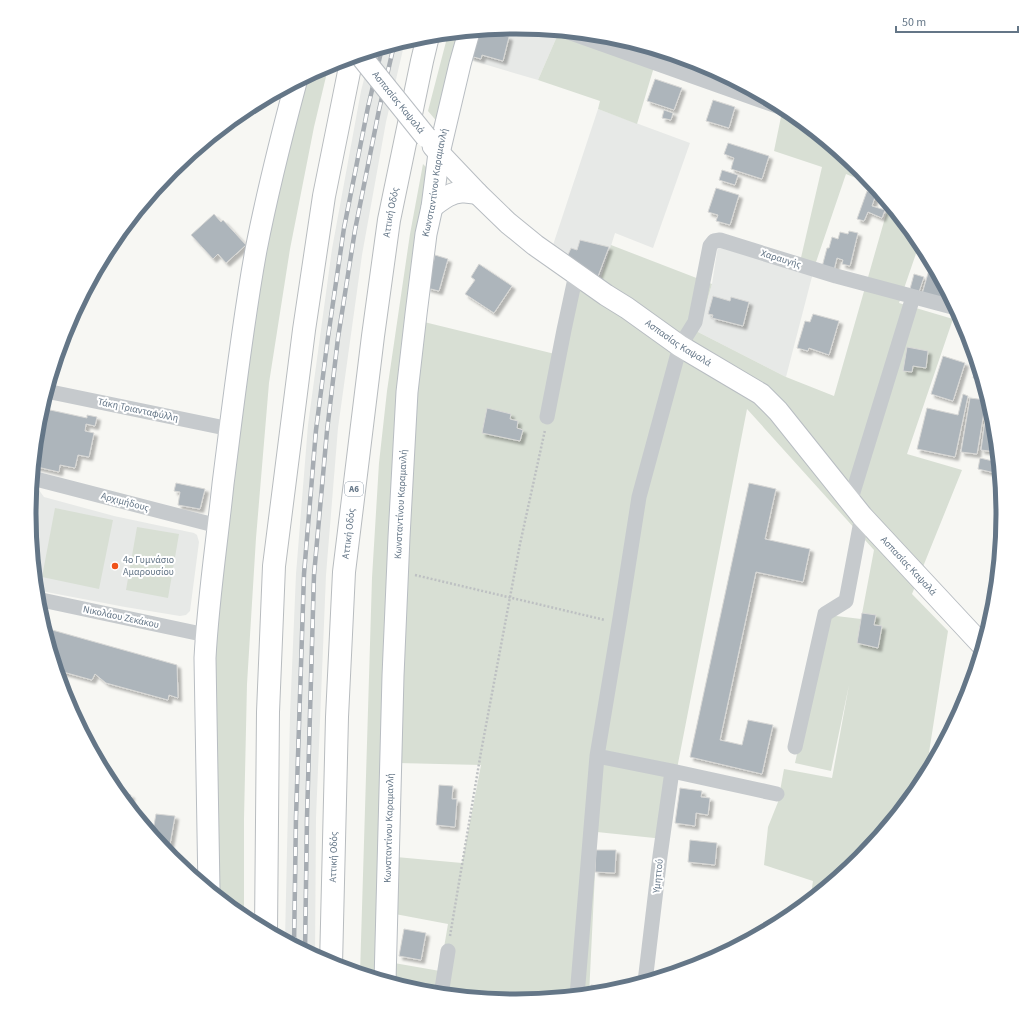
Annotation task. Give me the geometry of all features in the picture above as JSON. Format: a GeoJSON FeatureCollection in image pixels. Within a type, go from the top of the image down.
{"type":"FeatureCollection","features":[{"type":"Feature","properties":{"kind":"highway","name":"Αττική Οδός"},"geometry":{"type":"LineString","coordinates":[[331,958],[337,733],[344,572],[389,220],[426,42]]}},
{"type":"Feature","properties":{"kind":"highway"},"geometry":{"type":"LineString","coordinates":[[266,925],[268,712],[274,566],[304,330],[324,196],[351,64]]}},
{"type":"Feature","properties":{"kind":"street","name":"Κωνσταντίνου Καραμανλή"},"geometry":{"type":"LineString","coordinates":[[385,977],[393,676],[407,392],[426,234],[432,207],[433,145],[460,64],[467,37]]}},
{"type":"Feature","properties":{"kind":"street"},"geometry":{"type":"LineString","coordinates":[[590,40],[758,99]]}},
{"type":"Feature","properties":{"kind":"street","name":"Ασπασίας Καψαλά"},"geometry":{"type":"LineString","coordinates":[[364,59],[433,145],[477,193],[508,223],[535,246],[680,346],[761,394],[778,411],[856,509],[979,642]]}},
{"type":"Feature","properties":{"kind":"street"},"geometry":{"type":"LineString","coordinates":[[204,880],[206,635],[218,526],[240,350],[256,251],[282,132],[294,89]]}},
{"type":"Feature","properties":{"kind":"street"},"geometry":{"type":"LineString","coordinates":[[432,207],[446,197],[458,192],[477,193]]}},
{"type":"Feature","properties":{"kind":"street","name":"Χαραυγής"},"geometry":{"type":"LineString","coordinates":[[680,346],[695,322],[709,250],[712,243],[717,240],[836,276],[949,306]]}},
{"type":"Feature","properties":{"kind":"street"},"geometry":{"type":"LineString","coordinates":[[547,417],[576,274]]}},
{"type":"Feature","properties":{"kind":"street"},"geometry":{"type":"LineString","coordinates":[[795,746],[825,614],[846,601],[856,509],[913,297]]}},
{"type":"Feature","properties":{"kind":"street"},"geometry":{"type":"LineString","coordinates":[[577,991],[597,756],[639,497],[680,346]]}},
{"type":"Feature","properties":{"kind":"street","name":"Τάκη Τριανταφύλλη"},"geometry":{"type":"LineString","coordinates":[[52,392],[230,429]]}},
{"type":"Feature","properties":{"kind":"street","name":"Αρχιμήδους"},"geometry":{"type":"LineString","coordinates":[[37,479],[218,526]]}},
{"type":"Feature","properties":{"kind":"street","name":"Νικολάου Ζεκάκου"},"geometry":{"type":"LineString","coordinates":[[44,601],[206,635]]}},
{"type":"Feature","properties":{"kind":"street"},"geometry":{"type":"LineString","coordinates":[[597,756],[777,794]]}},
{"type":"Feature","properties":{"kind":"street","name":"Υμηττού"},"geometry":{"type":"LineString","coordinates":[[646,977],[672,771]]}},
{"type":"Feature","properties":{"kind":"street"},"geometry":{"type":"LineString","coordinates":[[442,989],[448,951]]}},
{"type":"Feature","properties":{"kind":"path"},"geometry":{"type":"LineString","coordinates":[[448,951],[481,752],[520,544],[547,417]]}},
{"type":"Feature","properties":{"kind":"path"},"geometry":{"type":"LineString","coordinates":[[397,571],[619,623]]}},
{"type":"Feature","properties":{"kind":"shaded area"},"geometry":{"type":"Polygon","coordinates":[[[516,34],[557,36],[538,80],[467,59],[471,36],[516,34]]]}},
{"type":"Feature","properties":{"kind":"shaded area"},"geometry":{"type":"Polygon","coordinates":[[[557,36],[566,37],[654,67],[637,124],[598,109],[600,101],[538,80],[557,36]]]}},
{"type":"Feature","properties":{"kind":"shaded area"},"geometry":{"type":"Polygon","coordinates":[[[460,37],[439,124],[428,111],[447,39],[460,37]]]}},
{"type":"Feature","properties":{"kind":"shaded area"},"geometry":{"type":"Polygon","coordinates":[[[404,47],[386,122],[362,255],[338,428],[326,575],[316,818],[315,950],[285,936],[290,715],[296,574],[308,425],[332,249],[361,91],[370,57],[404,47]]]}},
{"type":"Feature","properties":{"kind":"shaded area"},"geometry":{"type":"Polygon","coordinates":[[[327,73],[314,127],[290,249],[269,383],[256,538],[247,684],[244,819],[244,911],[212,887],[209,672],[253,311],[293,122],[303,84],[327,73]]]}},
{"type":"Feature","properties":{"kind":"shaded area"},"geometry":{"type":"Polygon","coordinates":[[[598,109],[690,143],[653,248],[615,233],[597,291],[552,248],[598,109]]]}},
{"type":"Feature","properties":{"kind":"shaded area"},"geometry":{"type":"Polygon","coordinates":[[[782,114],[809,133],[833,153],[860,180],[846,174],[815,265],[800,262],[822,167],[774,151],[782,114]]]}},
{"type":"Feature","properties":{"kind":"shaded area"},"geometry":{"type":"Polygon","coordinates":[[[423,164],[430,171],[377,974],[360,968],[372,578],[379,463],[387,391],[410,234],[423,164]]]}},
{"type":"Feature","properties":{"kind":"shaded area"},"geometry":{"type":"Polygon","coordinates":[[[887,210],[917,250],[899,303],[953,319],[907,454],[962,470],[912,594],[948,631],[927,762],[897,807],[856,854],[811,894],[813,881],[764,865],[768,827],[778,802],[784,769],[832,778],[849,685],[831,771],[795,763],[828,615],[861,619],[874,550],[747,409],[664,839],[597,832],[589,989],[547,994],[485,994],[453,991],[394,979],[394,963],[440,971],[448,924],[395,914],[396,857],[462,863],[481,765],[398,763],[420,321],[559,355],[576,282],[597,291],[611,245],[712,284],[698,332],[786,377],[834,396],[887,210]]]}},
{"type":"Feature","properties":{"kind":"shaded area"},"geometry":{"type":"Polygon","coordinates":[[[719,239],[815,265],[786,377],[698,332],[712,284],[719,239]]]}},
{"type":"Feature","properties":{"kind":"shaded area","name":"4ο Γυμνάσιο Αμαρουσίου"},"geometry":{"type":"Polygon","coordinates":[[[37,487],[44,497],[114,516],[194,533],[197,535],[199,542],[190,611],[186,615],[180,616],[42,591],[37,546],[37,487]]]}},
{"type":"Feature","properties":{"kind":"shaded area"},"geometry":{"type":"Polygon","coordinates":[[[55,508],[113,520],[99,589],[42,577],[55,508]]]}},
{"type":"Feature","properties":{"kind":"shaded area"},"geometry":{"type":"Polygon","coordinates":[[[137,527],[179,534],[168,598],[126,590],[137,527]]]}},
{"type":"Feature","properties":{"kind":"building"},"geometry":{"type":"Polygon","coordinates":[[[499,35],[509,37],[503,61],[482,55],[481,59],[470,56],[475,36],[499,35]]]}},
{"type":"Feature","properties":{"kind":"building"},"geometry":{"type":"Polygon","coordinates":[[[655,79],[682,88],[674,110],[647,101],[655,79]]]}},
{"type":"Feature","properties":{"kind":"building"},"geometry":{"type":"Polygon","coordinates":[[[713,100],[735,107],[729,128],[706,121],[713,100]]]}},
{"type":"Feature","properties":{"kind":"building"},"geometry":{"type":"Polygon","coordinates":[[[664,110],[673,113],[671,120],[662,118],[664,110]]]}},
{"type":"Feature","properties":{"kind":"building"},"geometry":{"type":"Polygon","coordinates":[[[728,143],[769,156],[762,179],[731,169],[734,158],[724,154],[728,143]]]}},
{"type":"Feature","properties":{"kind":"building"},"geometry":{"type":"Polygon","coordinates":[[[722,170],[738,175],[735,185],[719,180],[722,170]]]}},
{"type":"Feature","properties":{"kind":"building"},"geometry":{"type":"Polygon","coordinates":[[[716,188],[739,195],[730,225],[716,221],[718,215],[708,212],[716,188]]]}},
{"type":"Feature","properties":{"kind":"building"},"geometry":{"type":"Polygon","coordinates":[[[867,191],[872,193],[875,196],[872,206],[885,210],[882,218],[868,212],[864,221],[857,219],[867,191]]]}},
{"type":"Feature","properties":{"kind":"building"},"geometry":{"type":"Polygon","coordinates":[[[214,214],[221,222],[223,220],[246,245],[226,263],[218,254],[213,259],[191,235],[214,214]]]}},
{"type":"Feature","properties":{"kind":"building"},"geometry":{"type":"Polygon","coordinates":[[[849,231],[858,233],[850,266],[842,264],[843,260],[837,258],[834,270],[822,267],[827,248],[829,248],[832,237],[838,239],[840,232],[848,234],[849,231]]]}},
{"type":"Feature","properties":{"kind":"building"},"geometry":{"type":"Polygon","coordinates":[[[580,240],[609,247],[597,279],[567,257],[571,248],[577,250],[580,240]]]}},
{"type":"Feature","properties":{"kind":"building"},"geometry":{"type":"Polygon","coordinates":[[[435,255],[448,259],[439,291],[427,288],[435,255]]]}},
{"type":"Feature","properties":{"kind":"building"},"geometry":{"type":"Polygon","coordinates":[[[479,264],[512,286],[494,313],[465,294],[475,280],[471,277],[479,264]]]}},
{"type":"Feature","properties":{"kind":"building"},"geometry":{"type":"Polygon","coordinates":[[[929,269],[947,301],[922,294],[929,269]]]}},
{"type":"Feature","properties":{"kind":"building"},"geometry":{"type":"Polygon","coordinates":[[[914,274],[924,277],[919,292],[910,289],[914,274]]]}},
{"type":"Feature","properties":{"kind":"building"},"geometry":{"type":"Polygon","coordinates":[[[713,296],[730,301],[731,297],[749,302],[743,326],[712,318],[713,315],[708,314],[713,296]]]}},
{"type":"Feature","properties":{"kind":"building"},"geometry":{"type":"Polygon","coordinates":[[[813,314],[839,321],[829,355],[809,348],[808,351],[797,348],[805,321],[810,322],[813,314]]]}},
{"type":"Feature","properties":{"kind":"building"},"geometry":{"type":"Polygon","coordinates":[[[907,347],[928,351],[926,368],[913,366],[912,372],[903,371],[907,347]]]}},
{"type":"Feature","properties":{"kind":"building"},"geometry":{"type":"Polygon","coordinates":[[[943,356],[965,363],[953,401],[931,394],[943,356]]]}},
{"type":"Feature","properties":{"kind":"building"},"geometry":{"type":"Polygon","coordinates":[[[975,373],[977,378],[973,378],[975,373]]]}},
{"type":"Feature","properties":{"kind":"building"},"geometry":{"type":"Polygon","coordinates":[[[963,394],[968,396],[955,457],[917,449],[927,408],[958,415],[963,394]]]}},
{"type":"Feature","properties":{"kind":"building"},"geometry":{"type":"Polygon","coordinates":[[[970,398],[982,400],[984,410],[977,454],[961,452],[970,398]]]}},
{"type":"Feature","properties":{"kind":"building"},"geometry":{"type":"Polygon","coordinates":[[[487,408],[511,414],[510,419],[518,421],[517,428],[523,430],[520,441],[482,433],[487,408]]]}},
{"type":"Feature","properties":{"kind":"building"},"geometry":{"type":"Polygon","coordinates":[[[48,409],[87,418],[87,415],[97,417],[95,426],[86,424],[85,431],[94,433],[89,457],[78,455],[75,468],[60,465],[59,472],[39,467],[48,409]]]}},
{"type":"Feature","properties":{"kind":"building"},"geometry":{"type":"Polygon","coordinates":[[[985,420],[987,420],[992,451],[981,450],[985,420]]]}},
{"type":"Feature","properties":{"kind":"building"},"geometry":{"type":"Polygon","coordinates":[[[980,458],[993,461],[994,473],[978,469],[980,458]]]}},
{"type":"Feature","properties":{"kind":"building"},"geometry":{"type":"Polygon","coordinates":[[[176,483],[205,489],[200,509],[178,505],[180,492],[174,491],[176,483]]]}},
{"type":"Feature","properties":{"kind":"building"},"geometry":{"type":"Polygon","coordinates":[[[749,483],[776,489],[765,539],[810,549],[803,582],[756,572],[720,740],[742,745],[748,720],[773,725],[762,774],[690,757],[749,483]]]}},
{"type":"Feature","properties":{"kind":"building"},"geometry":{"type":"Polygon","coordinates":[[[862,613],[876,615],[874,625],[882,626],[878,648],[857,643],[862,613]]]}},
{"type":"Feature","properties":{"kind":"building"},"geometry":{"type":"Polygon","coordinates":[[[50,629],[177,665],[178,698],[169,695],[168,700],[106,683],[95,674],[92,680],[62,672],[50,629]]]}},
{"type":"Feature","properties":{"kind":"building"},"geometry":{"type":"Polygon","coordinates":[[[439,785],[453,786],[452,799],[457,799],[455,827],[436,825],[439,785]]]}},
{"type":"Feature","properties":{"kind":"building"},"geometry":{"type":"Polygon","coordinates":[[[680,788],[702,791],[701,797],[710,798],[708,815],[696,813],[695,826],[675,823],[680,788]]]}},
{"type":"Feature","properties":{"kind":"building"},"geometry":{"type":"Polygon","coordinates":[[[125,794],[131,795],[130,800],[125,794]]]}},
{"type":"Feature","properties":{"kind":"building"},"geometry":{"type":"Polygon","coordinates":[[[156,814],[175,816],[170,844],[166,843],[153,829],[156,814]]]}},
{"type":"Feature","properties":{"kind":"building"},"geometry":{"type":"Polygon","coordinates":[[[690,840],[717,843],[715,865],[688,862],[690,840]]]}},
{"type":"Feature","properties":{"kind":"building"},"geometry":{"type":"Polygon","coordinates":[[[596,850],[616,850],[615,873],[595,872],[596,850]]]}},
{"type":"Feature","properties":{"kind":"building"},"geometry":{"type":"Polygon","coordinates":[[[404,929],[426,933],[421,960],[399,956],[404,929]]]}},
{"type":"Feature","properties":{"kind":"building"},"geometry":{"type":"Polygon","coordinates":[[[591,985],[606,987],[591,989],[591,985]]]}},
{"type":"Feature","properties":{"kind":"railway"},"geometry":{"type":"LineString","coordinates":[[305,946],[314,575],[327,431],[338,338],[355,230],[379,110],[393,50]]}},
{"type":"Feature","properties":{"kind":"railway"},"geometry":{"type":"LineString","coordinates":[[294,940],[296,817],[304,574],[316,430],[344,228],[368,107],[381,54]]}},
{"type":"Feature","properties":{"kind":"place","name":"4ο Γυμνάσιο Αμαρουσίου"},"geometry":{"type":"Point","coordinates":[115,566]}}]}
